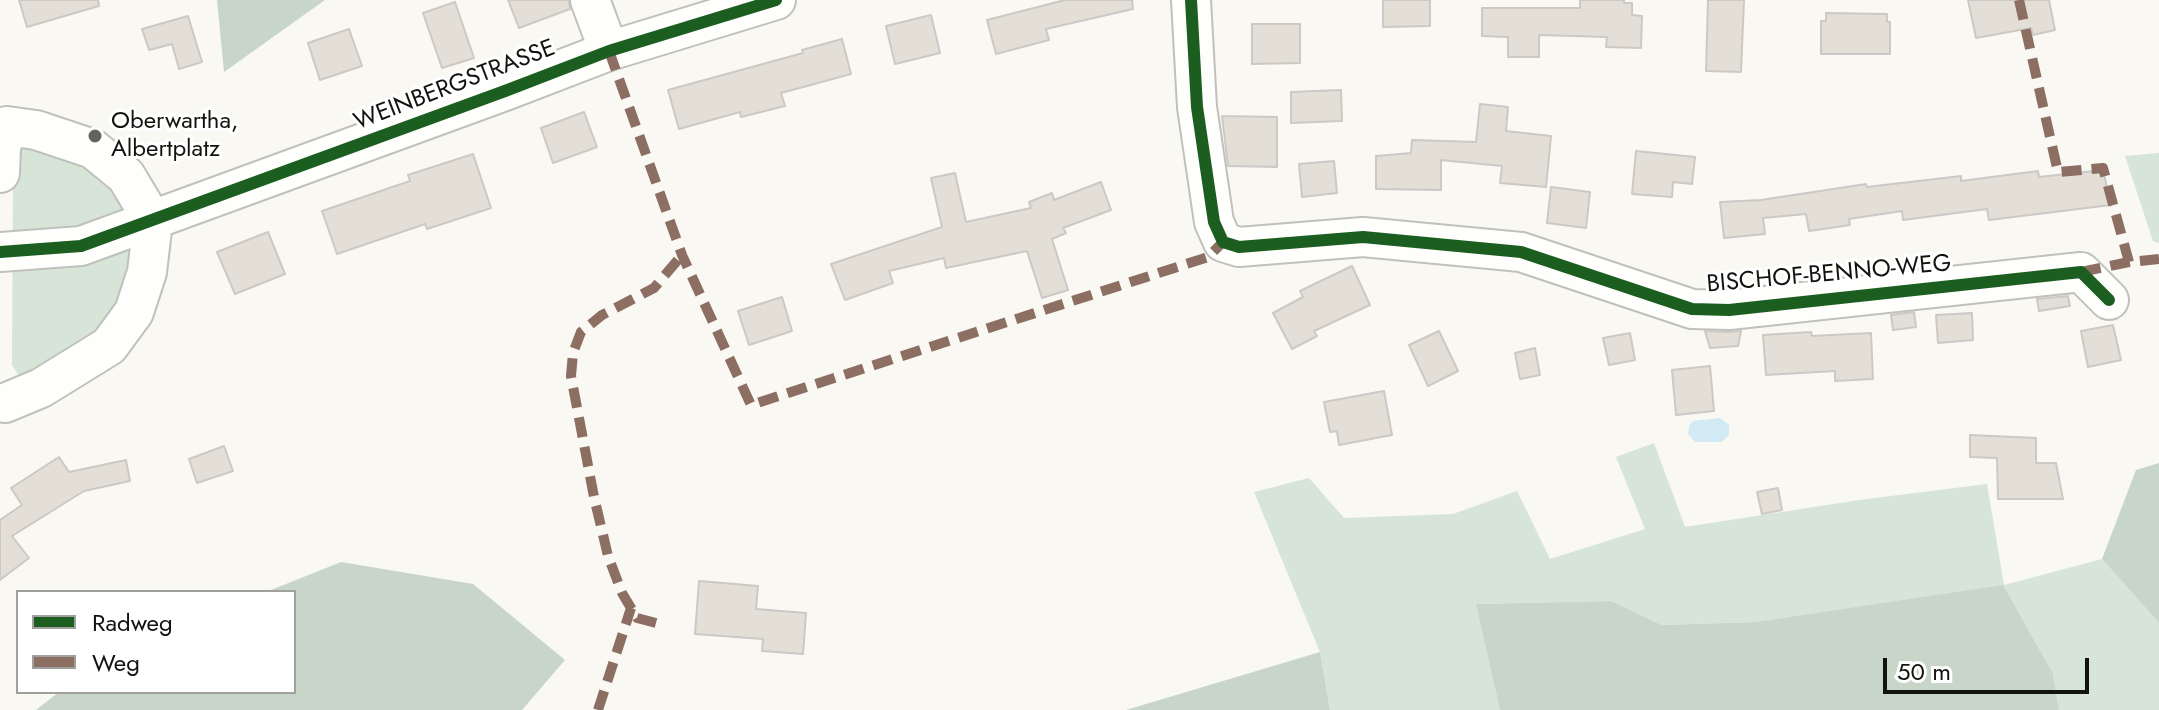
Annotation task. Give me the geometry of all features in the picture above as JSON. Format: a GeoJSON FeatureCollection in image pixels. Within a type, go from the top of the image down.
{"type":"FeatureCollection","features":[{"type":"Feature","properties":{"kind":"street"},"geometry":{"type":"LineString","coordinates":[[590,0],[609,51]]}},
{"type":"Feature","properties":{"kind":"street","name":"WEINBERGSTRASSE"},"geometry":{"type":"LineString","coordinates":[[0,252],[81,246],[609,51],[776,0]]}},
{"type":"Feature","properties":{"kind":"street","name":"BISCHOF-BENNO-WEG"},"geometry":{"type":"LineString","coordinates":[[1191,0],[1197,107],[1214,222],[1223,242],[1239,247],[1363,237],[1521,252],[1692,309],[1729,310],[2081,272],[2109,300]]}},
{"type":"Feature","properties":{"kind":"street"},"geometry":{"type":"LineString","coordinates":[[0,173],[4,113],[36,130],[93,149],[126,176],[153,221],[147,272],[134,312],[109,346],[41,388],[2,396]]}},
{"type":"Feature","properties":{"kind":"shaded area"},"geometry":{"type":"Polygon","coordinates":[[[35,144],[101,171],[125,204],[137,262],[102,334],[33,377],[19,376],[12,365],[13,162],[21,147],[35,144]]]}},
{"type":"Feature","properties":{"kind":"shaded area"},"geometry":{"type":"Polygon","coordinates":[[[2159,153],[2159,243],[2153,241],[2125,156],[2159,153]]]}},
{"type":"Feature","properties":{"kind":"shaded area"},"geometry":{"type":"Polygon","coordinates":[[[1654,443],[1685,527],[1987,484],[2004,585],[2102,559],[2159,623],[2159,710],[2059,710],[2053,674],[1757,622],[1662,625],[1611,601],[1477,604],[1500,710],[1330,710],[1320,652],[1254,492],[1309,478],[1344,518],[1453,514],[1517,491],[1550,559],[1645,529],[1616,457],[1654,443]]]}},
{"type":"Feature","properties":{"kind":"green space"},"geometry":{"type":"Polygon","coordinates":[[[217,0],[325,0],[224,72],[217,0]]]}},
{"type":"Feature","properties":{"kind":"green space"},"geometry":{"type":"Polygon","coordinates":[[[2159,463],[2159,623],[2102,559],[2136,470],[2159,463]]]}},
{"type":"Feature","properties":{"kind":"green space"},"geometry":{"type":"Polygon","coordinates":[[[341,562],[473,584],[565,660],[522,710],[36,710],[56,694],[296,694],[296,590],[271,590],[341,562]]]}},
{"type":"Feature","properties":{"kind":"green space"},"geometry":{"type":"Polygon","coordinates":[[[2003,585],[2053,674],[2059,710],[1500,710],[1476,604],[1611,601],[1662,625],[1757,622],[2003,585]]]}},
{"type":"Feature","properties":{"kind":"green space"},"geometry":{"type":"Polygon","coordinates":[[[1320,652],[1330,710],[1126,710],[1320,652]]]}},
{"type":"Feature","properties":{"kind":"water"},"geometry":{"type":"Polygon","coordinates":[[[1720,418],[1729,425],[1729,435],[1722,442],[1695,442],[1688,434],[1693,421],[1720,418]]]}},
{"type":"Feature","properties":{"kind":"building"},"geometry":{"type":"Polygon","coordinates":[[[19,0],[98,0],[99,6],[27,27],[19,0]]]}},
{"type":"Feature","properties":{"kind":"building"},"geometry":{"type":"Polygon","coordinates":[[[508,0],[569,0],[570,9],[519,28],[508,0]]]}},
{"type":"Feature","properties":{"kind":"building"},"geometry":{"type":"Polygon","coordinates":[[[1065,0],[1132,0],[1133,9],[1046,29],[1049,40],[996,54],[987,20],[1065,0]]]}},
{"type":"Feature","properties":{"kind":"building"},"geometry":{"type":"Polygon","coordinates":[[[1383,0],[1430,0],[1430,26],[1383,27],[1383,0]]]}},
{"type":"Feature","properties":{"kind":"building"},"geometry":{"type":"Polygon","coordinates":[[[1580,0],[1624,0],[1624,3],[1632,3],[1632,15],[1642,16],[1641,48],[1606,47],[1607,37],[1539,35],[1539,57],[1508,57],[1508,37],[1482,36],[1482,8],[1580,8],[1580,0]]]}},
{"type":"Feature","properties":{"kind":"building"},"geometry":{"type":"Polygon","coordinates":[[[1708,0],[1744,0],[1741,72],[1706,71],[1708,0]]]}},
{"type":"Feature","properties":{"kind":"building"},"geometry":{"type":"Polygon","coordinates":[[[1968,0],[2049,0],[2055,30],[2033,35],[2031,28],[1976,38],[1968,0]]]}},
{"type":"Feature","properties":{"kind":"building"},"geometry":{"type":"Polygon","coordinates":[[[455,2],[474,58],[442,68],[423,13],[455,2]]]}},
{"type":"Feature","properties":{"kind":"building"},"geometry":{"type":"Polygon","coordinates":[[[1826,13],[1887,14],[1890,54],[1821,54],[1821,21],[1826,21],[1826,13]]]}},
{"type":"Feature","properties":{"kind":"building"},"geometry":{"type":"Polygon","coordinates":[[[931,15],[940,53],[895,64],[886,26],[931,15]]]}},
{"type":"Feature","properties":{"kind":"building"},"geometry":{"type":"Polygon","coordinates":[[[188,16],[202,62],[179,69],[172,44],[149,50],[142,29],[188,16]]]}},
{"type":"Feature","properties":{"kind":"building"},"geometry":{"type":"Polygon","coordinates":[[[1252,24],[1300,24],[1300,63],[1252,64],[1252,24]]]}},
{"type":"Feature","properties":{"kind":"building"},"geometry":{"type":"Polygon","coordinates":[[[349,29],[362,66],[320,80],[308,43],[349,29]]]}},
{"type":"Feature","properties":{"kind":"building"},"geometry":{"type":"Polygon","coordinates":[[[842,39],[851,74],[781,93],[785,106],[741,117],[740,112],[679,129],[668,90],[803,53],[802,50],[842,39]]]}},
{"type":"Feature","properties":{"kind":"building"},"geometry":{"type":"Polygon","coordinates":[[[1341,90],[1342,121],[1291,123],[1291,92],[1341,90]]]}},
{"type":"Feature","properties":{"kind":"building"},"geometry":{"type":"Polygon","coordinates":[[[1480,104],[1508,107],[1506,131],[1551,136],[1546,187],[1500,183],[1502,166],[1441,160],[1441,190],[1376,189],[1376,156],[1411,153],[1412,140],[1476,142],[1480,104]]]}},
{"type":"Feature","properties":{"kind":"building"},"geometry":{"type":"Polygon","coordinates":[[[584,112],[597,147],[553,163],[541,128],[584,112]]]}},
{"type":"Feature","properties":{"kind":"building"},"geometry":{"type":"Polygon","coordinates":[[[1222,116],[1277,117],[1277,167],[1228,166],[1222,116]]]}},
{"type":"Feature","properties":{"kind":"building"},"geometry":{"type":"Polygon","coordinates":[[[1636,151],[1695,157],[1692,184],[1673,182],[1672,197],[1632,194],[1636,151]]]}},
{"type":"Feature","properties":{"kind":"building"},"geometry":{"type":"Polygon","coordinates":[[[473,154],[491,208],[427,229],[425,224],[337,254],[322,211],[410,181],[408,175],[473,154]]]}},
{"type":"Feature","properties":{"kind":"building"},"geometry":{"type":"Polygon","coordinates":[[[1334,161],[1337,193],[1302,197],[1299,164],[1334,161]]]}},
{"type":"Feature","properties":{"kind":"building"},"geometry":{"type":"Polygon","coordinates":[[[2103,170],[2111,205],[1989,220],[1987,209],[1903,220],[1902,211],[1849,219],[1850,225],[1809,231],[1806,214],[1763,218],[1765,234],[1724,238],[1720,202],[1761,200],[1866,184],[1867,187],[1961,176],[1961,181],[2038,171],[2039,177],[2103,170]]]}},
{"type":"Feature","properties":{"kind":"building"},"geometry":{"type":"Polygon","coordinates":[[[955,173],[966,222],[1031,208],[1029,202],[1052,193],[1054,200],[1101,182],[1111,210],[1063,228],[1066,233],[1052,239],[1068,290],[1042,298],[1027,251],[946,268],[944,258],[889,271],[893,283],[845,300],[831,264],[942,227],[931,178],[955,173]]]}},
{"type":"Feature","properties":{"kind":"building"},"geometry":{"type":"Polygon","coordinates":[[[1551,187],[1590,192],[1586,228],[1547,223],[1551,187]]]}},
{"type":"Feature","properties":{"kind":"building"},"geometry":{"type":"Polygon","coordinates":[[[268,232],[285,274],[235,294],[217,252],[268,232]]]}},
{"type":"Feature","properties":{"kind":"building"},"geometry":{"type":"Polygon","coordinates":[[[1352,266],[1370,305],[1314,331],[1317,336],[1292,349],[1273,313],[1303,297],[1300,291],[1352,266]]]}},
{"type":"Feature","properties":{"kind":"building"},"geometry":{"type":"Polygon","coordinates":[[[2068,296],[2070,306],[2039,311],[2037,299],[2068,296]]]}},
{"type":"Feature","properties":{"kind":"building"},"geometry":{"type":"Polygon","coordinates":[[[782,297],[792,331],[749,345],[738,311],[782,297]]]}},
{"type":"Feature","properties":{"kind":"building"},"geometry":{"type":"Polygon","coordinates":[[[1914,312],[1916,327],[1893,330],[1891,315],[1914,312]]]}},
{"type":"Feature","properties":{"kind":"building"},"geometry":{"type":"Polygon","coordinates":[[[1972,313],[1973,340],[1938,343],[1936,315],[1972,313]]]}},
{"type":"Feature","properties":{"kind":"building"},"geometry":{"type":"Polygon","coordinates":[[[2113,325],[2121,360],[2088,367],[2081,331],[2113,325]]]}},
{"type":"Feature","properties":{"kind":"building"},"geometry":{"type":"Polygon","coordinates":[[[1439,331],[1458,371],[1428,386],[1409,345],[1439,331]]]}},
{"type":"Feature","properties":{"kind":"building"},"geometry":{"type":"Polygon","coordinates":[[[1705,331],[1741,331],[1738,346],[1710,348],[1705,331]]]}},
{"type":"Feature","properties":{"kind":"building"},"geometry":{"type":"Polygon","coordinates":[[[1811,332],[1812,336],[1871,333],[1873,379],[1835,381],[1835,371],[1766,375],[1763,335],[1811,332]]]}},
{"type":"Feature","properties":{"kind":"building"},"geometry":{"type":"Polygon","coordinates":[[[1630,333],[1635,360],[1609,365],[1603,338],[1630,333]]]}},
{"type":"Feature","properties":{"kind":"building"},"geometry":{"type":"Polygon","coordinates":[[[1535,348],[1540,375],[1520,379],[1515,353],[1535,348]]]}},
{"type":"Feature","properties":{"kind":"building"},"geometry":{"type":"Polygon","coordinates":[[[1710,366],[1714,411],[1676,415],[1672,370],[1710,366]]]}},
{"type":"Feature","properties":{"kind":"building"},"geometry":{"type":"Polygon","coordinates":[[[1384,391],[1392,435],[1339,445],[1337,431],[1330,432],[1324,402],[1384,391]]]}},
{"type":"Feature","properties":{"kind":"building"},"geometry":{"type":"Polygon","coordinates":[[[1970,435],[2036,438],[2036,463],[2056,463],[2063,499],[1998,499],[1997,458],[1970,457],[1970,435]]]}},
{"type":"Feature","properties":{"kind":"building"},"geometry":{"type":"Polygon","coordinates":[[[224,446],[233,471],[197,483],[189,459],[224,446]]]}},
{"type":"Feature","properties":{"kind":"building"},"geometry":{"type":"Polygon","coordinates":[[[59,457],[69,472],[126,460],[130,481],[84,491],[12,536],[29,558],[0,580],[0,520],[22,505],[11,488],[59,457]]]}},
{"type":"Feature","properties":{"kind":"building"},"geometry":{"type":"Polygon","coordinates":[[[1778,488],[1782,510],[1762,514],[1757,492],[1778,488]]]}},
{"type":"Feature","properties":{"kind":"building"},"geometry":{"type":"Polygon","coordinates":[[[699,581],[758,586],[756,609],[806,613],[803,654],[762,651],[763,639],[695,634],[699,581]]]}},
{"type":"Feature","properties":{"kind":"marked path"},"geometry":{"type":"LineString","coordinates":[[2019,0],[2058,172],[2103,168],[2129,262]]}},
{"type":"Feature","properties":{"kind":"marked path"},"geometry":{"type":"LineString","coordinates":[[609,51],[682,255],[751,405],[1208,257],[1223,242]]}},
{"type":"Feature","properties":{"kind":"marked path"},"geometry":{"type":"LineString","coordinates":[[656,623],[637,618],[622,593],[608,556],[571,376],[573,353],[581,332],[602,315],[654,288],[682,255]]}},
{"type":"Feature","properties":{"kind":"marked path"},"geometry":{"type":"LineString","coordinates":[[2081,272],[2159,259]]}},
{"type":"Feature","properties":{"kind":"marked path"},"geometry":{"type":"LineString","coordinates":[[598,710],[631,608]]}},
{"type":"Feature","properties":{"kind":"cycle path"},"geometry":{"type":"LineString","coordinates":[[0,252],[81,246],[609,51],[776,0]]}},
{"type":"Feature","properties":{"kind":"cycle path"},"geometry":{"type":"LineString","coordinates":[[1191,0],[1197,107],[1214,222],[1223,242],[1239,247],[1363,237],[1521,252],[1692,309],[1729,310],[2081,272],[2109,300]]}},
{"type":"Feature","properties":{"kind":"place","name":"Oberwartha, Albertplatz"},"geometry":{"type":"Point","coordinates":[95,136]}}]}
